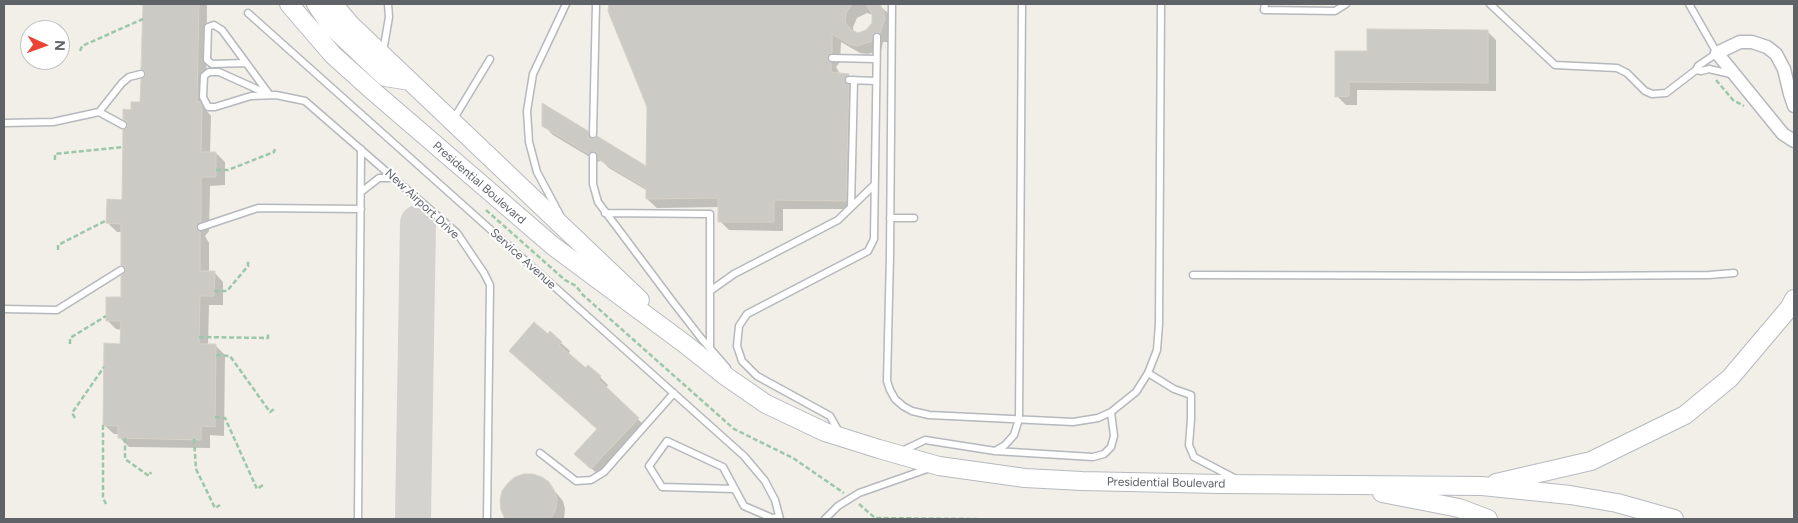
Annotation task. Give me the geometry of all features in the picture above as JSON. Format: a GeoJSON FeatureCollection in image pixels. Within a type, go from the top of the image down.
{"type":"FeatureCollection","features":[{"type":"Feature","properties":{"kind":"main road","name":"Presidential Boulevard"},"geometry":{"type":"LineString","coordinates":[[289,4],[333,55],[372,91],[515,215],[554,246],[749,393],[802,422],[842,438],[939,466],[991,474],[1082,481],[1482,486],[1589,498],[1617,503],[1674,519]]}},
{"type":"Feature","properties":{"kind":"main road"},"geometry":{"type":"LineString","coordinates":[[299,4],[310,28]]}},
{"type":"Feature","properties":{"kind":"main road"},"geometry":{"type":"LineString","coordinates":[[316,4],[330,25],[385,77],[410,81]]}},
{"type":"Feature","properties":{"kind":"main road","name":"Presidential Boulevard"},"geometry":{"type":"LineString","coordinates":[[333,4],[351,25],[602,262],[685,344]]}},
{"type":"Feature","properties":{"kind":"main road"},"geometry":{"type":"LineString","coordinates":[[1482,486],[1591,461],[1685,415],[1730,378],[1790,307],[1794,299]]}},
{"type":"Feature","properties":{"kind":"main road"},"geometry":{"type":"LineString","coordinates":[[1337,485],[1459,508],[1488,519]]}},
{"type":"Feature","properties":{"kind":"street"},"geometry":{"type":"LineString","coordinates":[[1794,106],[1784,69],[1776,54],[1767,47],[1752,42],[1740,42],[1717,53],[1783,134],[1794,141]]}},
{"type":"Feature","properties":{"kind":"lane"},"geometry":{"type":"LineString","coordinates":[[383,55],[389,17],[388,4]]}},
{"type":"Feature","properties":{"kind":"lane"},"geometry":{"type":"LineString","coordinates":[[566,4],[533,74],[527,111],[528,142],[537,172],[558,212],[602,262]]}},
{"type":"Feature","properties":{"kind":"lane"},"geometry":{"type":"LineString","coordinates":[[594,134],[596,4]]}},
{"type":"Feature","properties":{"kind":"lane"},"geometry":{"type":"LineString","coordinates":[[892,4],[887,381],[895,399],[912,411],[929,415],[1073,422],[1098,418],[1111,412],[1136,392],[1148,374],[1157,350],[1159,324],[1161,4]]}},
{"type":"Feature","properties":{"kind":"lane"},"geometry":{"type":"LineString","coordinates":[[995,451],[1005,445],[1014,435],[1019,419],[1022,4]]}},
{"type":"Feature","properties":{"kind":"lane"},"geometry":{"type":"LineString","coordinates":[[1264,7],[1335,10],[1346,4]]}},
{"type":"Feature","properties":{"kind":"lane"},"geometry":{"type":"LineString","coordinates":[[1490,4],[1555,65],[1616,68],[1627,72],[1645,91],[1652,94],[1666,93],[1717,53],[1690,4]]}},
{"type":"Feature","properties":{"kind":"lane","name":"Service Avenue"},"geometry":{"type":"LineString","coordinates":[[248,13],[744,456],[765,481],[775,500],[780,518]]}},
{"type":"Feature","properties":{"kind":"lane"},"geometry":{"type":"LineString","coordinates":[[246,64],[212,64],[208,60],[208,27],[214,25],[222,30],[270,95]]}},
{"type":"Feature","properties":{"kind":"lane"},"geometry":{"type":"LineString","coordinates":[[842,438],[830,416],[757,376],[742,361],[737,346],[739,326],[746,314],[868,251],[874,239],[877,37]]}},
{"type":"Feature","properties":{"kind":"lane"},"geometry":{"type":"LineString","coordinates":[[832,58],[876,59]]}},
{"type":"Feature","properties":{"kind":"lane"},"geometry":{"type":"LineString","coordinates":[[452,121],[490,59]]}},
{"type":"Feature","properties":{"kind":"lane"},"geometry":{"type":"LineString","coordinates":[[1696,70],[1720,70],[1733,74]]}},
{"type":"Feature","properties":{"kind":"lane"},"geometry":{"type":"LineString","coordinates":[[210,72],[219,72],[270,95],[251,96],[215,107],[208,107],[203,97],[204,76],[210,72]]}},
{"type":"Feature","properties":{"kind":"lane"},"geometry":{"type":"LineString","coordinates":[[4,123],[53,122],[99,112],[122,83],[129,77],[141,74]]}},
{"type":"Feature","properties":{"kind":"lane"},"geometry":{"type":"LineString","coordinates":[[851,207],[852,80],[876,81]]}},
{"type":"Feature","properties":{"kind":"lane","name":"New Airport Drive"},"geometry":{"type":"LineString","coordinates":[[270,95],[306,101],[457,233],[484,273],[490,286],[487,519]]}},
{"type":"Feature","properties":{"kind":"lane"},"geometry":{"type":"LineString","coordinates":[[99,112],[123,125]]}},
{"type":"Feature","properties":{"kind":"lane"},"geometry":{"type":"LineString","coordinates":[[358,519],[362,149]]}},
{"type":"Feature","properties":{"kind":"lane"},"geometry":{"type":"LineString","coordinates":[[593,156],[594,184],[598,202],[605,213],[710,348],[749,393]]}},
{"type":"Feature","properties":{"kind":"lane"},"geometry":{"type":"LineString","coordinates":[[361,192],[379,178],[394,178]]}},
{"type":"Feature","properties":{"kind":"lane"},"geometry":{"type":"LineString","coordinates":[[710,291],[734,274],[838,220],[874,185]]}},
{"type":"Feature","properties":{"kind":"lane"},"geometry":{"type":"LineString","coordinates":[[200,227],[258,208],[361,209]]}},
{"type":"Feature","properties":{"kind":"lane"},"geometry":{"type":"LineString","coordinates":[[605,213],[710,214],[710,348]]}},
{"type":"Feature","properties":{"kind":"lane"},"geometry":{"type":"LineString","coordinates":[[890,218],[914,218]]}},
{"type":"Feature","properties":{"kind":"lane"},"geometry":{"type":"LineString","coordinates":[[4,309],[57,310],[121,270]]}},
{"type":"Feature","properties":{"kind":"lane"},"geometry":{"type":"LineString","coordinates":[[1193,275],[1709,276],[1734,273]]}},
{"type":"Feature","properties":{"kind":"lane"},"geometry":{"type":"LineString","coordinates":[[1148,374],[1174,389],[1191,395],[1189,445],[1194,457],[1247,484]]}},
{"type":"Feature","properties":{"kind":"lane"},"geometry":{"type":"LineString","coordinates":[[540,453],[576,481],[591,480],[604,472],[674,393]]}},
{"type":"Feature","properties":{"kind":"lane"},"geometry":{"type":"LineString","coordinates":[[896,454],[925,440],[995,451],[1093,457],[1104,454],[1111,447],[1114,436],[1111,412]]}},
{"type":"Feature","properties":{"kind":"lane"},"geometry":{"type":"LineString","coordinates":[[735,489],[662,487],[649,466],[668,441],[723,466],[744,506],[772,518],[780,518]]}},
{"type":"Feature","properties":{"kind":"lane"},"geometry":{"type":"LineString","coordinates":[[825,519],[838,506],[859,493],[939,466]]}},
{"type":"Feature","properties":{"kind":"path"},"geometry":{"type":"LineString","coordinates":[[80,51],[82,46],[143,19]]}},
{"type":"Feature","properties":{"kind":"path"},"geometry":{"type":"LineString","coordinates":[[55,160],[55,154],[123,148]]}},
{"type":"Feature","properties":{"kind":"path"},"geometry":{"type":"LineString","coordinates":[[216,170],[228,170],[274,152],[275,149]]}},
{"type":"Feature","properties":{"kind":"path"},"geometry":{"type":"LineString","coordinates":[[58,250],[58,245],[107,220]]}},
{"type":"Feature","properties":{"kind":"path"},"geometry":{"type":"LineString","coordinates":[[214,291],[227,291],[248,266],[248,260]]}},
{"type":"Feature","properties":{"kind":"path"},"geometry":{"type":"LineString","coordinates":[[70,344],[70,338],[106,316]]}},
{"type":"Feature","properties":{"kind":"path"},"geometry":{"type":"LineString","coordinates":[[199,337],[268,338],[268,334]]}},
{"type":"Feature","properties":{"kind":"path"},"geometry":{"type":"LineString","coordinates":[[216,355],[230,356],[270,412],[274,409]]}},
{"type":"Feature","properties":{"kind":"path"},"geometry":{"type":"LineString","coordinates":[[75,418],[72,413],[104,367]]}},
{"type":"Feature","properties":{"kind":"path"},"geometry":{"type":"LineString","coordinates":[[215,417],[225,418],[256,489],[263,485]]}},
{"type":"Feature","properties":{"kind":"path"},"geometry":{"type":"LineString","coordinates":[[103,425],[103,498],[106,504]]}},
{"type":"Feature","properties":{"kind":"path"},"geometry":{"type":"LineString","coordinates":[[125,438],[125,460],[149,476],[151,472]]}},
{"type":"Feature","properties":{"kind":"path"},"geometry":{"type":"LineString","coordinates":[[194,439],[196,469],[215,508],[220,505]]}},
{"type":"Feature","properties":{"kind":"building"},"geometry":{"type":"Polygon","coordinates":[[[143,4],[199,4],[197,102],[200,102],[202,106],[201,152],[216,152],[216,177],[201,177],[201,222],[196,226],[200,232],[200,271],[215,271],[214,296],[200,296],[199,344],[216,344],[215,427],[201,426],[201,440],[118,438],[118,426],[103,425],[104,343],[120,344],[121,321],[106,321],[106,297],[121,297],[121,276],[126,270],[121,265],[121,224],[106,223],[107,199],[122,200],[123,130],[128,125],[123,119],[123,109],[131,110],[131,102],[140,102],[141,79],[146,75],[145,71],[141,69],[143,4]]]}},
{"type":"Feature","properties":{"kind":"building"},"geometry":{"type":"Polygon","coordinates":[[[609,4],[852,4],[846,13],[845,22],[850,29],[858,33],[866,30],[872,23],[872,14],[866,4],[880,4],[885,19],[880,33],[873,34],[872,41],[857,46],[849,44],[832,34],[832,53],[827,57],[831,63],[831,72],[849,74],[844,80],[849,85],[846,201],[774,200],[774,222],[718,222],[718,198],[646,199],[646,188],[598,159],[596,152],[593,151],[589,154],[542,126],[542,103],[588,131],[588,136],[591,138],[595,139],[597,136],[646,166],[647,107],[608,11],[609,4]]]}},
{"type":"Feature","properties":{"kind":"building"},"geometry":{"type":"Polygon","coordinates":[[[1367,29],[1488,30],[1488,83],[1349,82],[1349,96],[1335,97],[1335,51],[1367,51],[1367,29]]]}},
{"type":"Feature","properties":{"kind":"building"},"geometry":{"type":"Polygon","coordinates":[[[534,322],[548,334],[550,331],[562,342],[559,345],[586,368],[588,365],[601,376],[598,379],[639,418],[591,469],[574,454],[597,429],[509,351],[534,322]]]}},
{"type":"Feature","properties":{"kind":"building"},"geometry":{"type":"Polygon","coordinates":[[[524,474],[542,477],[549,482],[554,490],[557,499],[556,508],[551,519],[505,519],[501,510],[500,500],[502,491],[515,477],[524,474]]]}},
{"type":"Feature","properties":{"kind":"taxiway"},"geometry":{"type":"LineString","coordinates":[[413,519],[418,223]]}}]}
